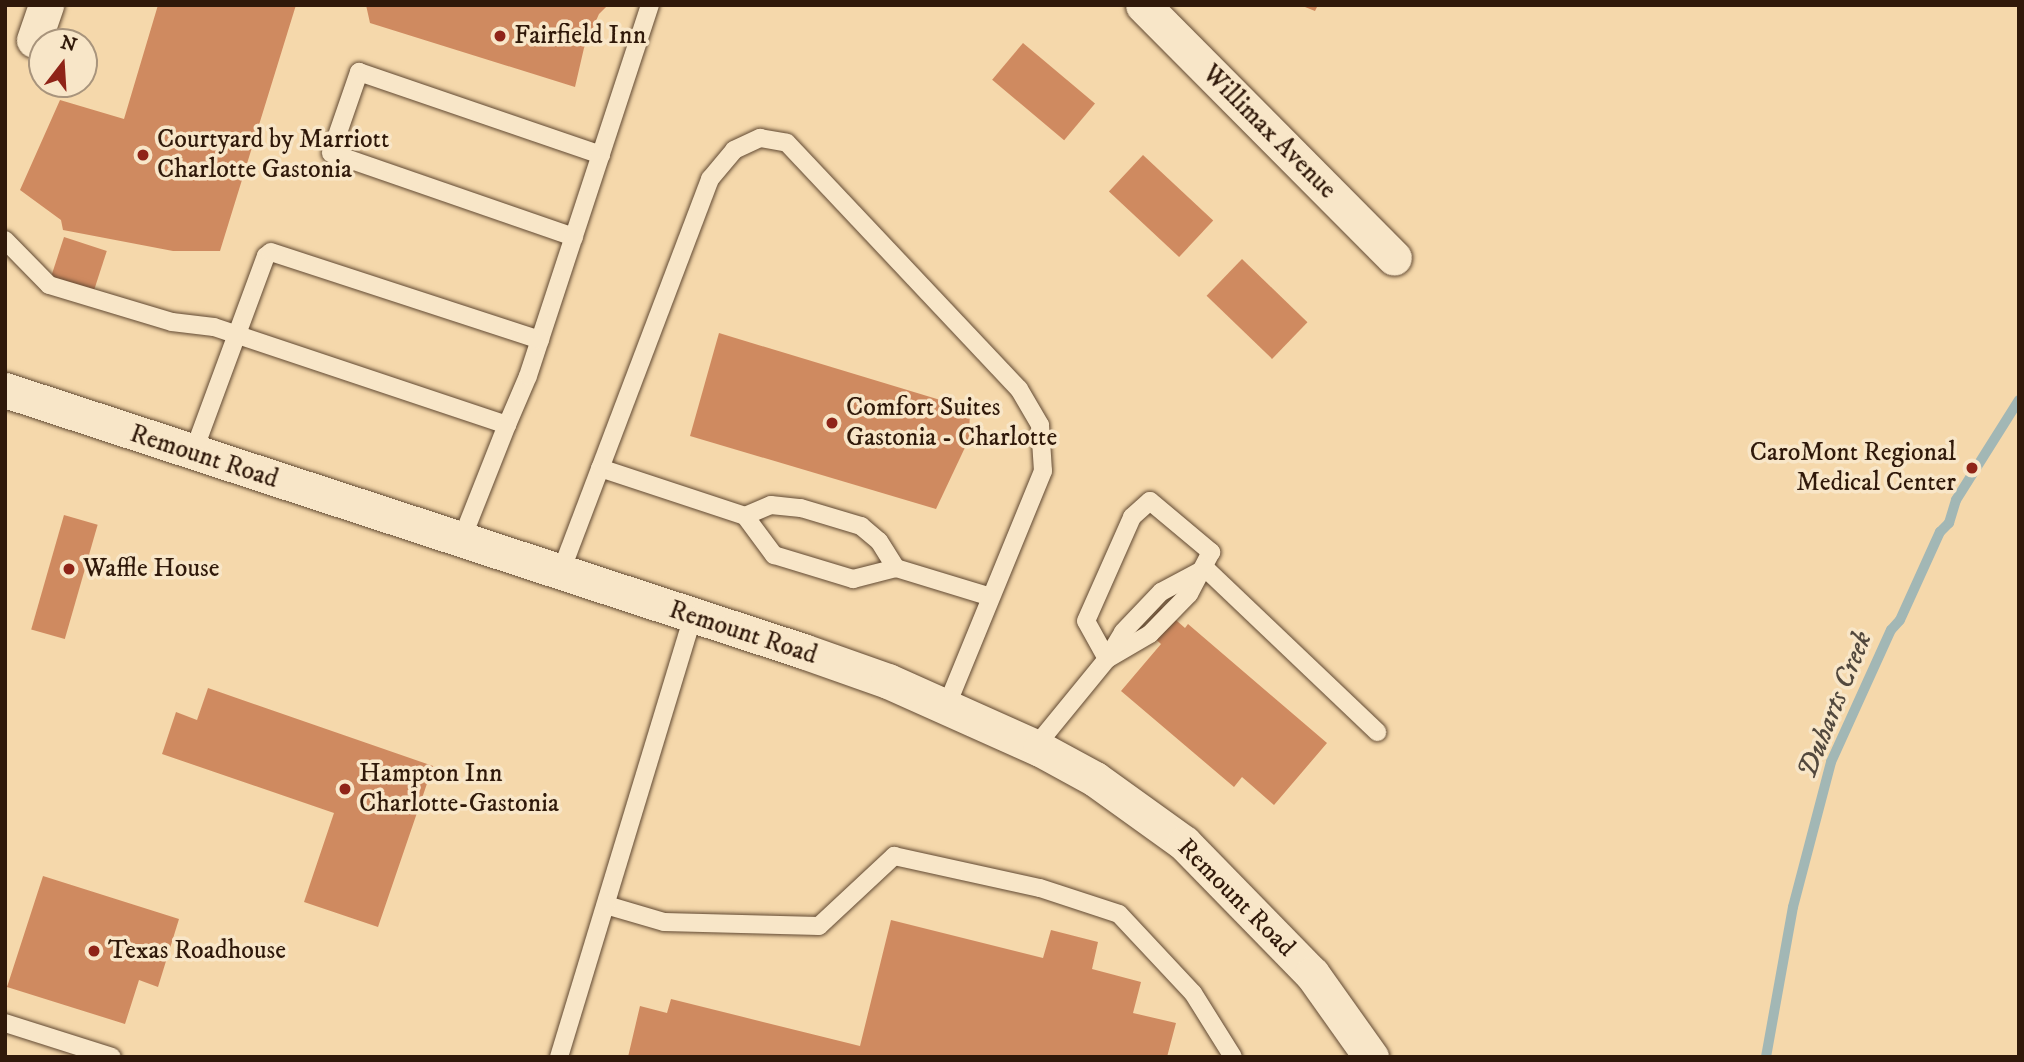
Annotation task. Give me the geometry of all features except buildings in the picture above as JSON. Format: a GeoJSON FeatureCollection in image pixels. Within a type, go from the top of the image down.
{"type":"FeatureCollection","features":[{"type":"Feature","properties":{"kind":"street"},"geometry":{"type":"LineString","coordinates":[[38,28],[46,5]]}},
{"type":"Feature","properties":{"kind":"street","name":"Willimax Avenue"},"geometry":{"type":"LineString","coordinates":[[1143,5],[1394,258]]}},
{"type":"Feature","properties":{"kind":"street","name":"Remount Road"},"geometry":{"type":"LineString","coordinates":[[5,390],[876,677],[1035,747],[1095,779],[1184,843],[1312,974],[1371,1057]]}},
{"type":"Feature","properties":{"kind":"lane"},"geometry":{"type":"LineString","coordinates":[[461,541],[540,340],[650,5]]}},
{"type":"Feature","properties":{"kind":"lane"},"geometry":{"type":"LineString","coordinates":[[574,237],[331,153],[359,72],[601,155]]}},
{"type":"Feature","properties":{"kind":"lane"},"geometry":{"type":"LineString","coordinates":[[560,574],[710,179],[734,150],[751,142],[760,138],[787,143],[1019,389],[1040,425],[1043,471],[946,707]]}},
{"type":"Feature","properties":{"kind":"lane"},"geometry":{"type":"LineString","coordinates":[[5,240],[50,285],[172,322],[236,334],[507,425]]}},
{"type":"Feature","properties":{"kind":"lane"},"geometry":{"type":"LineString","coordinates":[[194,453],[266,256],[279,252],[540,340]]}},
{"type":"Feature","properties":{"kind":"lane"},"geometry":{"type":"LineString","coordinates":[[600,468],[745,516],[774,555],[853,579],[896,568],[991,597]]}},
{"type":"Feature","properties":{"kind":"lane"},"geometry":{"type":"LineString","coordinates":[[1035,747],[1107,659],[1150,634],[1189,594],[1205,568],[1211,552],[1150,501],[1132,517],[1086,621],[1107,659]]}},
{"type":"Feature","properties":{"kind":"lane"},"geometry":{"type":"LineString","coordinates":[[745,516],[771,505],[801,508],[861,526],[879,541],[896,568]]}},
{"type":"Feature","properties":{"kind":"lane"},"geometry":{"type":"LineString","coordinates":[[1205,568],[1377,732]]}},
{"type":"Feature","properties":{"kind":"lane"},"geometry":{"type":"LineString","coordinates":[[559,1057],[693,617]]}},
{"type":"Feature","properties":{"kind":"lane"},"geometry":{"type":"LineString","coordinates":[[606,905],[664,922],[819,926],[894,856],[1040,888],[1119,914],[1193,993],[1233,1057]]}},
{"type":"Feature","properties":{"kind":"lane"},"geometry":{"type":"LineString","coordinates":[[5,1023],[112,1057]]}},
{"type":"Feature","properties":{"kind":"waterway","name":"Duharts Creek"},"geometry":{"type":"LineString","coordinates":[[1766,1057],[1793,907],[1831,762],[1891,630],[1900,620],[1940,532],[1949,523],[1956,500],[2019,400]]}},
{"type":"Feature","properties":{"kind":"place","name":"Fairfield Inn"},"geometry":{"type":"Point","coordinates":[500,36]}},
{"type":"Feature","properties":{"kind":"place","name":"Courtyard by Marriott Charlotte Gastonia"},"geometry":{"type":"Point","coordinates":[143,155]}},
{"type":"Feature","properties":{"kind":"place","name":"Comfort Suites Gastonia - Charlotte"},"geometry":{"type":"Point","coordinates":[832,423]}},
{"type":"Feature","properties":{"kind":"place","name":"CaroMont Regional Medical Center"},"geometry":{"type":"Point","coordinates":[1972,468]}},
{"type":"Feature","properties":{"kind":"place","name":"Waffle House"},"geometry":{"type":"Point","coordinates":[69,569]}},
{"type":"Feature","properties":{"kind":"place","name":"Hampton Inn Charlotte-Gastonia"},"geometry":{"type":"Point","coordinates":[345,789]}},
{"type":"Feature","properties":{"kind":"place","name":"Texas Roadhouse"},"geometry":{"type":"Point","coordinates":[94,951]}}]}
